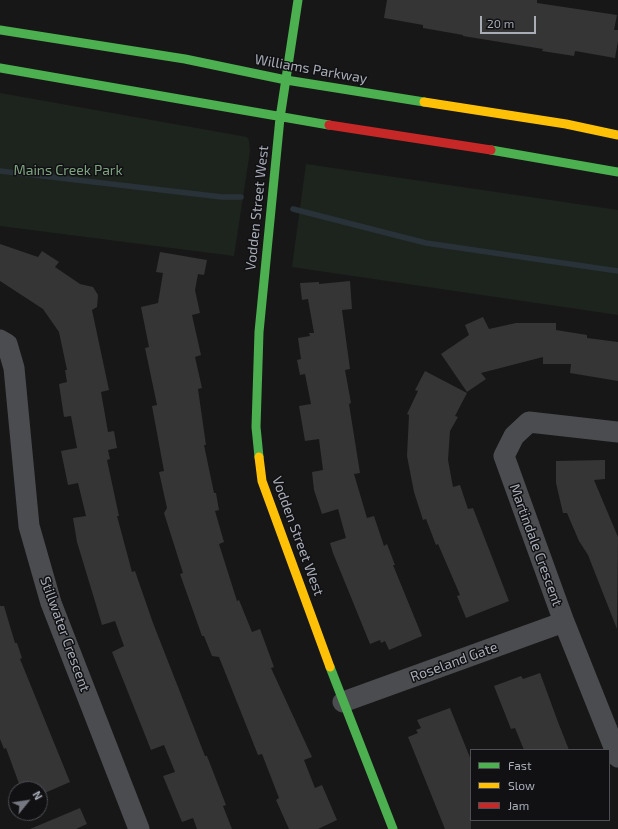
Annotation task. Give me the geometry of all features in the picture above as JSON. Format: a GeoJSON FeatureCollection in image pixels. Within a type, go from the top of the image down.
{"type":"FeatureCollection","features":[{"type":"Feature","properties":{"kind":"main road","name":"Vodden Street West"},"geometry":{"type":"LineString","coordinates":[[298,0],[280,118],[259,332],[256,427],[262,481],[343,702],[393,829]]}},
{"type":"Feature","properties":{"kind":"main road","name":"Williams Parkway"},"geometry":{"type":"LineString","coordinates":[[0,30],[185,59],[286,80],[566,124],[618,135]]}},
{"type":"Feature","properties":{"kind":"main road"},"geometry":{"type":"LineString","coordinates":[[0,68],[280,118],[481,148],[618,172]]}},
{"type":"Feature","properties":{"kind":"street","name":"Stillwater Crescent"},"geometry":{"type":"LineString","coordinates":[[0,340],[7,344],[14,368],[30,526],[51,603],[139,829]]}},
{"type":"Feature","properties":{"kind":"street","name":"Martindale Crescent"},"geometry":{"type":"LineString","coordinates":[[618,432],[529,422],[514,436],[504,456],[564,622],[618,757]]}},
{"type":"Feature","properties":{"kind":"street","name":"Roseland Gate"},"geometry":{"type":"LineString","coordinates":[[343,702],[564,622]]}},
{"type":"Feature","properties":{"kind":"green space","name":"Mains Creek Park"},"geometry":{"type":"Polygon","coordinates":[[[0,93],[247,137],[250,151],[234,256],[0,226],[0,93]]]}},
{"type":"Feature","properties":{"kind":"green space"},"geometry":{"type":"Polygon","coordinates":[[[306,164],[618,210],[618,315],[292,267],[306,164]]]}},
{"type":"Feature","properties":{"kind":"building"},"geometry":{"type":"Polygon","coordinates":[[[387,0],[537,0],[537,3],[617,15],[614,30],[618,30],[615,58],[575,51],[574,56],[542,51],[543,49],[423,28],[423,25],[384,18],[387,0]]]}},
{"type":"Feature","properties":{"kind":"building"},"geometry":{"type":"Polygon","coordinates":[[[0,244],[38,257],[42,251],[59,262],[55,267],[80,284],[93,287],[98,295],[97,307],[92,310],[109,390],[101,392],[108,432],[114,431],[117,448],[108,450],[110,459],[107,460],[119,516],[117,516],[132,572],[135,571],[153,623],[205,756],[207,756],[226,805],[223,806],[232,829],[197,829],[193,818],[182,822],[163,776],[175,772],[164,745],[151,750],[112,652],[124,646],[115,621],[102,625],[77,542],[73,518],[86,516],[78,483],[68,485],[61,451],[77,448],[71,416],[64,417],[59,384],[67,382],[65,370],[67,370],[59,332],[43,309],[0,281],[0,244]]]}},
{"type":"Feature","properties":{"kind":"building"},"geometry":{"type":"Polygon","coordinates":[[[160,252],[207,260],[204,275],[198,274],[195,290],[200,313],[192,315],[201,355],[195,357],[202,388],[198,389],[206,445],[204,445],[219,510],[215,511],[224,542],[219,544],[237,601],[239,600],[252,632],[260,629],[274,667],[271,668],[312,757],[304,760],[315,788],[322,785],[337,820],[318,829],[289,829],[276,800],[279,798],[262,754],[258,755],[219,657],[212,656],[204,636],[202,636],[180,574],[183,573],[164,513],[167,508],[159,472],[164,471],[152,406],[157,405],[145,348],[149,347],[141,307],[158,303],[163,273],[156,272],[160,252]]]}},
{"type":"Feature","properties":{"kind":"building"},"geometry":{"type":"Polygon","coordinates":[[[350,281],[352,309],[342,310],[350,369],[345,370],[360,473],[354,474],[367,518],[374,516],[384,546],[387,544],[395,565],[393,565],[422,636],[389,650],[385,641],[381,643],[380,640],[370,644],[333,553],[330,543],[346,538],[338,509],[322,514],[314,490],[312,472],[323,470],[319,439],[305,441],[299,406],[311,404],[305,374],[300,375],[297,360],[301,359],[298,338],[310,336],[309,333],[314,333],[308,299],[302,300],[300,283],[319,282],[319,284],[350,281]]]}},
{"type":"Feature","properties":{"kind":"building"},"geometry":{"type":"Polygon","coordinates":[[[483,317],[489,329],[516,323],[556,323],[556,330],[587,335],[587,338],[618,342],[618,381],[570,373],[571,364],[543,364],[543,357],[481,373],[486,379],[467,392],[441,354],[469,335],[465,325],[483,317]]]}},
{"type":"Feature","properties":{"kind":"building"},"geometry":{"type":"Polygon","coordinates":[[[425,371],[467,393],[455,416],[458,417],[450,431],[448,460],[453,487],[460,485],[468,509],[473,508],[509,601],[466,618],[457,596],[460,595],[438,544],[436,545],[426,519],[423,520],[414,492],[407,456],[409,415],[407,414],[418,391],[415,390],[425,371]]]}},
{"type":"Feature","properties":{"kind":"building"},"geometry":{"type":"Polygon","coordinates":[[[605,460],[605,479],[594,480],[618,537],[617,629],[588,555],[579,541],[567,513],[563,513],[556,483],[556,461],[605,460]]]}},
{"type":"Feature","properties":{"kind":"building"},"geometry":{"type":"Polygon","coordinates":[[[0,606],[4,606],[15,643],[17,643],[22,658],[20,659],[70,782],[48,792],[48,781],[18,781],[6,748],[4,749],[0,739],[0,606]]]}},
{"type":"Feature","properties":{"kind":"building"},"geometry":{"type":"Polygon","coordinates":[[[540,673],[569,749],[524,749],[515,728],[511,729],[494,686],[521,676],[523,679],[540,673]]]}},
{"type":"Feature","properties":{"kind":"building"},"geometry":{"type":"Polygon","coordinates":[[[450,708],[470,758],[471,829],[445,829],[408,737],[418,733],[416,730],[421,728],[417,720],[450,708]]]}},
{"type":"Feature","properties":{"kind":"building"},"geometry":{"type":"Polygon","coordinates":[[[80,808],[87,824],[76,829],[30,829],[80,808]]]}},
{"type":"Feature","properties":{"kind":"waterway"},"geometry":{"type":"LineString","coordinates":[[0,171],[222,197],[241,197]]}},
{"type":"Feature","properties":{"kind":"waterway"},"geometry":{"type":"LineString","coordinates":[[293,209],[426,243],[618,271]]}},
{"type":"Feature","properties":{"kind":"traffic: fast"},"geometry":{"type":"LineString","coordinates":[[259,457],[256,427],[259,332],[280,118],[298,0]]}},
{"type":"Feature","properties":{"kind":"traffic: fast"},"geometry":{"type":"LineString","coordinates":[[0,30],[185,59],[286,80],[424,102]]}},
{"type":"Feature","properties":{"kind":"traffic: fast"},"geometry":{"type":"LineString","coordinates":[[0,68],[329,125]]}},
{"type":"Feature","properties":{"kind":"traffic: fast"},"geometry":{"type":"LineString","coordinates":[[491,150],[618,172]]}},
{"type":"Feature","properties":{"kind":"traffic: fast"},"geometry":{"type":"LineString","coordinates":[[330,667],[393,829]]}},
{"type":"Feature","properties":{"kind":"traffic: slow"},"geometry":{"type":"LineString","coordinates":[[424,102],[566,124],[618,135]]}},
{"type":"Feature","properties":{"kind":"traffic: slow"},"geometry":{"type":"LineString","coordinates":[[259,457],[262,481],[330,667]]}},
{"type":"Feature","properties":{"kind":"traffic: jam"},"geometry":{"type":"LineString","coordinates":[[329,125],[491,150]]}}]}
